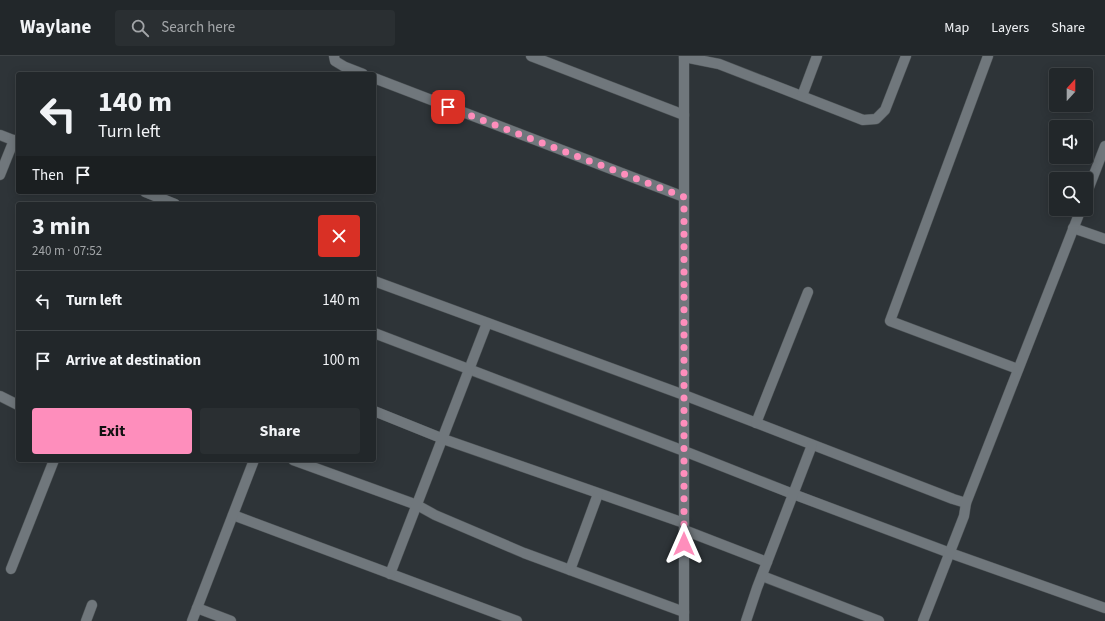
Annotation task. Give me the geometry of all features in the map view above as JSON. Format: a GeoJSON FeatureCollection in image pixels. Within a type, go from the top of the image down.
{"type":"FeatureCollection","features":[{"type":"Feature","properties":{"kind":"street"},"geometry":{"type":"LineString","coordinates":[[334,56],[335,61],[344,67],[358,72]]}},
{"type":"Feature","properties":{"kind":"street"},"geometry":{"type":"LineString","coordinates":[[531,56],[684,115]]}},
{"type":"Feature","properties":{"kind":"street"},"geometry":{"type":"LineString","coordinates":[[299,462],[417,505],[435,515],[524,553],[570,570],[684,617],[684,56],[719,64],[863,120],[876,119],[885,110],[906,56]]}},
{"type":"Feature","properties":{"kind":"street"},"geometry":{"type":"LineString","coordinates":[[802,96],[817,56]]}},
{"type":"Feature","properties":{"kind":"street"},"geometry":{"type":"LineString","coordinates":[[988,56],[890,321],[1018,369]]}},
{"type":"Feature","properties":{"kind":"street"},"geometry":{"type":"LineString","coordinates":[[376,79],[684,197]]}},
{"type":"Feature","properties":{"kind":"street"},"geometry":{"type":"LineString","coordinates":[[0,135],[16,141],[0,175]]}},
{"type":"Feature","properties":{"kind":"street"},"geometry":{"type":"LineString","coordinates":[[1093,177],[1105,146]]}},
{"type":"Feature","properties":{"kind":"street"},"geometry":{"type":"LineString","coordinates":[[150,194],[170,202]]}},
{"type":"Feature","properties":{"kind":"street"},"geometry":{"type":"LineString","coordinates":[[924,620],[964,516],[966,503],[1078,216]]}},
{"type":"Feature","properties":{"kind":"street"},"geometry":{"type":"LineString","coordinates":[[1073,228],[1105,239]]}},
{"type":"Feature","properties":{"kind":"street"},"geometry":{"type":"LineString","coordinates":[[376,282],[684,395],[966,503]]}},
{"type":"Feature","properties":{"kind":"street"},"geometry":{"type":"LineString","coordinates":[[756,423],[808,292]]}},
{"type":"Feature","properties":{"kind":"street"},"geometry":{"type":"LineString","coordinates":[[390,574],[487,323]]}},
{"type":"Feature","properties":{"kind":"street"},"geometry":{"type":"LineString","coordinates":[[376,334],[793,494],[950,553],[1105,608]]}},
{"type":"Feature","properties":{"kind":"street"},"geometry":{"type":"LineString","coordinates":[[0,396],[16,404]]}},
{"type":"Feature","properties":{"kind":"street"},"geometry":{"type":"LineString","coordinates":[[376,412],[442,439],[598,494],[684,527],[767,562]]}},
{"type":"Feature","properties":{"kind":"street"},"geometry":{"type":"LineString","coordinates":[[746,621],[812,445]]}},
{"type":"Feature","properties":{"kind":"street"},"geometry":{"type":"LineString","coordinates":[[11,569],[53,462]]}},
{"type":"Feature","properties":{"kind":"street"},"geometry":{"type":"LineString","coordinates":[[192,621],[253,462]]}},
{"type":"Feature","properties":{"kind":"street"},"geometry":{"type":"LineString","coordinates":[[570,570],[598,494]]}},
{"type":"Feature","properties":{"kind":"street"},"geometry":{"type":"LineString","coordinates":[[233,515],[516,621]]}},
{"type":"Feature","properties":{"kind":"street"},"geometry":{"type":"LineString","coordinates":[[762,576],[879,621]]}},
{"type":"Feature","properties":{"kind":"street"},"geometry":{"type":"LineString","coordinates":[[86,621],[92,605]]}},
{"type":"Feature","properties":{"kind":"street"},"geometry":{"type":"LineString","coordinates":[[197,608],[231,621]]}},
{"type":"Feature","properties":{"kind":"route"},"geometry":{"type":"LineString","coordinates":[[448,107],[684,197],[684,544]]}}]}
